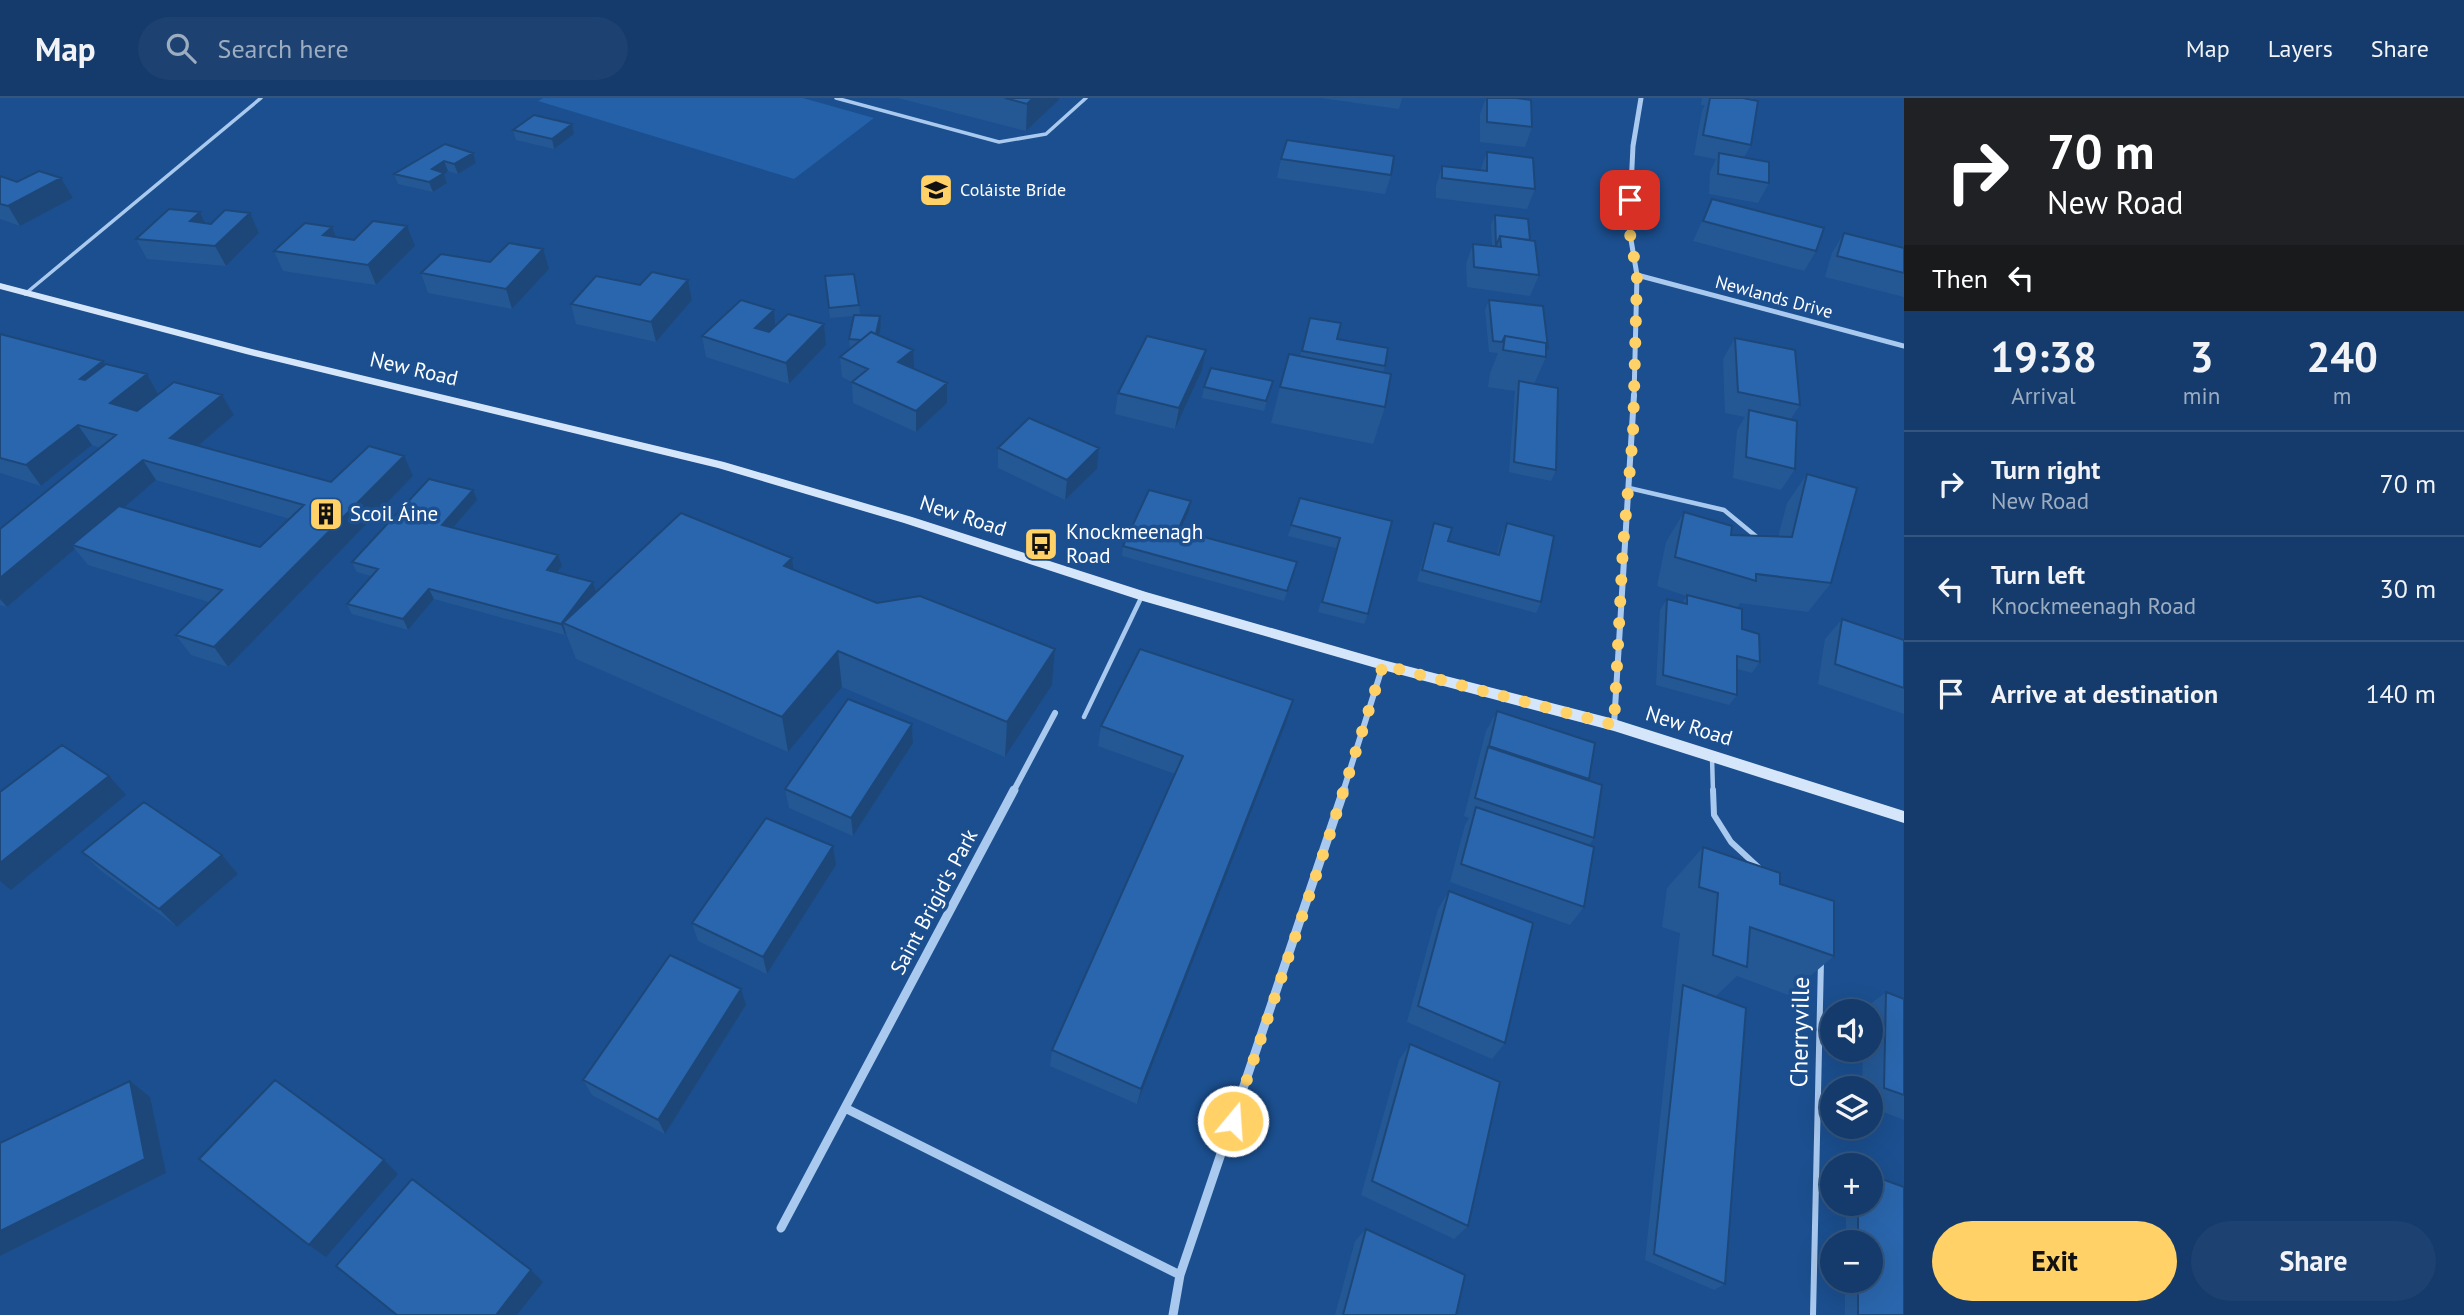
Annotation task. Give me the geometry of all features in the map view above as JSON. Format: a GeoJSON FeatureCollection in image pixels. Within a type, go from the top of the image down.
{"type":"FeatureCollection","features":[{"type":"Feature","properties":{"kind":"street"},"geometry":{"type":"LineString","coordinates":[[1614,725],[1633,434],[1637,275],[1629,228],[1633,146],[1641,98]]}},
{"type":"Feature","properties":{"kind":"street","name":"Newlands Drive"},"geometry":{"type":"LineString","coordinates":[[1637,275],[1904,346]]}},
{"type":"Feature","properties":{"kind":"street","name":"New Road"},"geometry":{"type":"LineString","coordinates":[[0,286],[263,355],[720,465],[908,520],[1143,596],[1383,665],[1614,725],[1904,817]]}},
{"type":"Feature","properties":{"kind":"street"},"geometry":{"type":"LineString","coordinates":[[1173,1315],[1180,1275],[1329,837],[1383,665]]}},
{"type":"Feature","properties":{"kind":"street","name":"Saint Brigid's Park"},"geometry":{"type":"LineString","coordinates":[[781,1228],[1055,713]]}},
{"type":"Feature","properties":{"kind":"street"},"geometry":{"type":"LineString","coordinates":[[845,1108],[1180,1275]]}},
{"type":"Feature","properties":{"kind":"lane"},"geometry":{"type":"LineString","coordinates":[[25,294],[261,98]]}},
{"type":"Feature","properties":{"kind":"lane"},"geometry":{"type":"LineString","coordinates":[[836,98],[999,142],[1045,134],[1086,98]]}},
{"type":"Feature","properties":{"kind":"lane"},"geometry":{"type":"LineString","coordinates":[[1629,488],[1724,510],[1758,538]]}},
{"type":"Feature","properties":{"kind":"lane"},"geometry":{"type":"LineString","coordinates":[[1084,716],[1143,596]]}},
{"type":"Feature","properties":{"kind":"lane"},"geometry":{"type":"LineString","coordinates":[[1712,755],[1714,815],[1731,842],[1763,873]]}},
{"type":"Feature","properties":{"kind":"lane","name":"Cherryville"},"geometry":{"type":"LineString","coordinates":[[1813,1315],[1822,946]]}},
{"type":"Feature","properties":{"kind":"shaded area"},"geometry":{"type":"Polygon","coordinates":[[[543,98],[803,98],[874,118],[794,179],[538,101],[543,98]]]}},
{"type":"Feature","properties":{"kind":"building"},"geometry":{"type":"Polygon","coordinates":[[[1005,98],[1033,98],[1027,104],[1005,98]]]}},
{"type":"Feature","properties":{"kind":"building"},"geometry":{"type":"Polygon","coordinates":[[[1487,98],[1531,100],[1532,127],[1487,122],[1487,98]]]}},
{"type":"Feature","properties":{"kind":"building"},"geometry":{"type":"Polygon","coordinates":[[[1710,98],[1758,101],[1751,145],[1703,135],[1710,98]]]}},
{"type":"Feature","properties":{"kind":"building"},"geometry":{"type":"Polygon","coordinates":[[[534,115],[572,124],[552,139],[513,130],[534,115]]]}},
{"type":"Feature","properties":{"kind":"building"},"geometry":{"type":"Polygon","coordinates":[[[1287,140],[1394,156],[1391,175],[1281,159],[1287,140]]]}},
{"type":"Feature","properties":{"kind":"building"},"geometry":{"type":"Polygon","coordinates":[[[445,144],[473,153],[454,164],[444,161],[432,169],[444,173],[429,182],[394,174],[445,144]]]}},
{"type":"Feature","properties":{"kind":"building"},"geometry":{"type":"Polygon","coordinates":[[[1487,152],[1533,158],[1535,189],[1442,178],[1442,166],[1487,171],[1487,152]]]}},
{"type":"Feature","properties":{"kind":"building"},"geometry":{"type":"Polygon","coordinates":[[[1719,153],[1769,162],[1769,183],[1718,174],[1719,153]]]}},
{"type":"Feature","properties":{"kind":"building"},"geometry":{"type":"Polygon","coordinates":[[[39,171],[61,178],[8,206],[0,204],[0,176],[17,182],[39,171]]]}},
{"type":"Feature","properties":{"kind":"building"},"geometry":{"type":"Polygon","coordinates":[[[1712,199],[1824,228],[1816,251],[1703,221],[1712,199]]]}},
{"type":"Feature","properties":{"kind":"building"},"geometry":{"type":"Polygon","coordinates":[[[169,209],[200,212],[190,221],[211,224],[225,210],[250,213],[215,246],[136,239],[169,209]]]}},
{"type":"Feature","properties":{"kind":"building"},"geometry":{"type":"Polygon","coordinates":[[[1495,215],[1528,219],[1530,240],[1500,236],[1496,246],[1495,215]]]}},
{"type":"Feature","properties":{"kind":"building"},"geometry":{"type":"Polygon","coordinates":[[[373,221],[407,226],[368,265],[274,251],[305,223],[332,227],[323,235],[354,240],[373,221]]]}},
{"type":"Feature","properties":{"kind":"building"},"geometry":{"type":"Polygon","coordinates":[[[1844,233],[1904,248],[1904,273],[1837,256],[1844,233]]]}},
{"type":"Feature","properties":{"kind":"building"},"geometry":{"type":"Polygon","coordinates":[[[1500,236],[1535,241],[1539,275],[1474,267],[1473,244],[1501,247],[1500,236]]]}},
{"type":"Feature","properties":{"kind":"building"},"geometry":{"type":"Polygon","coordinates":[[[509,243],[543,249],[506,289],[421,273],[441,254],[490,262],[509,243]]]}},
{"type":"Feature","properties":{"kind":"building"},"geometry":{"type":"Polygon","coordinates":[[[652,272],[688,280],[651,322],[571,304],[596,276],[640,285],[652,272]]]}},
{"type":"Feature","properties":{"kind":"building"},"geometry":{"type":"Polygon","coordinates":[[[854,274],[859,305],[829,308],[825,276],[854,274]]]}},
{"type":"Feature","properties":{"kind":"building"},"geometry":{"type":"Polygon","coordinates":[[[741,300],[774,310],[755,328],[769,332],[788,314],[824,324],[786,363],[702,336],[741,300]]]}},
{"type":"Feature","properties":{"kind":"building"},"geometry":{"type":"Polygon","coordinates":[[[1489,300],[1543,306],[1548,348],[1546,343],[1505,336],[1502,342],[1493,341],[1489,300]]]}},
{"type":"Feature","properties":{"kind":"building"},"geometry":{"type":"Polygon","coordinates":[[[854,315],[880,316],[876,334],[871,332],[861,340],[849,339],[854,315]]]}},
{"type":"Feature","properties":{"kind":"building"},"geometry":{"type":"Polygon","coordinates":[[[1310,318],[1341,323],[1337,339],[1388,348],[1385,366],[1302,351],[1310,318]]]}},
{"type":"Feature","properties":{"kind":"building"},"geometry":{"type":"Polygon","coordinates":[[[871,332],[913,350],[898,362],[947,383],[916,411],[852,382],[868,369],[840,357],[871,332]]]}},
{"type":"Feature","properties":{"kind":"building"},"geometry":{"type":"Polygon","coordinates":[[[0,334],[103,361],[80,379],[85,380],[106,364],[147,374],[110,403],[137,411],[174,382],[222,395],[170,438],[331,482],[369,446],[404,456],[214,647],[176,635],[222,590],[72,545],[119,506],[260,547],[304,505],[143,460],[0,578],[0,529],[116,435],[78,425],[26,465],[0,458],[0,334]]]}},
{"type":"Feature","properties":{"kind":"building"},"geometry":{"type":"Polygon","coordinates":[[[1147,336],[1206,350],[1179,408],[1118,393],[1147,336]]]}},
{"type":"Feature","properties":{"kind":"building"},"geometry":{"type":"Polygon","coordinates":[[[1505,336],[1546,343],[1546,357],[1503,350],[1505,336]]]}},
{"type":"Feature","properties":{"kind":"building"},"geometry":{"type":"Polygon","coordinates":[[[1735,338],[1795,350],[1800,405],[1738,392],[1735,338]]]}},
{"type":"Feature","properties":{"kind":"building"},"geometry":{"type":"Polygon","coordinates":[[[1289,354],[1391,374],[1385,407],[1280,387],[1289,354]]]}},
{"type":"Feature","properties":{"kind":"building"},"geometry":{"type":"Polygon","coordinates":[[[1211,368],[1273,381],[1266,401],[1204,387],[1211,368]]]}},
{"type":"Feature","properties":{"kind":"building"},"geometry":{"type":"Polygon","coordinates":[[[1519,381],[1558,388],[1556,470],[1514,462],[1519,381]]]}},
{"type":"Feature","properties":{"kind":"building"},"geometry":{"type":"Polygon","coordinates":[[[1749,410],[1797,421],[1795,469],[1746,457],[1749,410]]]}},
{"type":"Feature","properties":{"kind":"building"},"geometry":{"type":"Polygon","coordinates":[[[1029,418],[1099,448],[1067,480],[998,448],[1029,418]]]}},
{"type":"Feature","properties":{"kind":"building"},"geometry":{"type":"Polygon","coordinates":[[[1807,474],[1857,488],[1831,583],[1756,574],[1756,581],[1675,557],[1684,512],[1732,526],[1731,535],[1792,537],[1807,474]]]}},
{"type":"Feature","properties":{"kind":"building"},"geometry":{"type":"Polygon","coordinates":[[[429,479],[473,490],[442,525],[558,555],[547,570],[593,582],[561,624],[429,589],[403,619],[347,604],[378,569],[352,562],[429,479]]]}},
{"type":"Feature","properties":{"kind":"building"},"geometry":{"type":"Polygon","coordinates":[[[1149,490],[1191,501],[1178,530],[1297,562],[1287,591],[1123,546],[1149,490]]]}},
{"type":"Feature","properties":{"kind":"building"},"geometry":{"type":"Polygon","coordinates":[[[1300,498],[1392,521],[1368,614],[1322,602],[1340,538],[1291,525],[1300,498]]]}},
{"type":"Feature","properties":{"kind":"building"},"geometry":{"type":"Polygon","coordinates":[[[681,513],[792,558],[784,566],[877,603],[920,596],[1055,649],[1007,722],[838,651],[782,717],[563,623],[681,513]]]}},
{"type":"Feature","properties":{"kind":"building"},"geometry":{"type":"Polygon","coordinates":[[[1434,523],[1452,528],[1448,541],[1499,555],[1507,523],[1554,536],[1541,602],[1422,570],[1434,523]]]}},
{"type":"Feature","properties":{"kind":"building"},"geometry":{"type":"Polygon","coordinates":[[[1687,595],[1742,609],[1742,629],[1759,634],[1760,662],[1737,656],[1737,695],[1663,675],[1667,599],[1687,604],[1687,595]]]}},
{"type":"Feature","properties":{"kind":"building"},"geometry":{"type":"Polygon","coordinates":[[[1842,619],[1904,640],[1904,688],[1835,664],[1842,619]]]}},
{"type":"Feature","properties":{"kind":"building"},"geometry":{"type":"Polygon","coordinates":[[[1140,649],[1293,700],[1141,1089],[1052,1050],[1183,756],[1101,726],[1140,649]]]}},
{"type":"Feature","properties":{"kind":"building"},"geometry":{"type":"Polygon","coordinates":[[[848,699],[912,724],[851,818],[785,789],[848,699]]]}},
{"type":"Feature","properties":{"kind":"building"},"geometry":{"type":"Polygon","coordinates":[[[1497,711],[1595,743],[1589,779],[1489,746],[1497,711]]]}},
{"type":"Feature","properties":{"kind":"building"},"geometry":{"type":"Polygon","coordinates":[[[62,745],[109,776],[0,863],[0,792],[62,745]]]}},
{"type":"Feature","properties":{"kind":"building"},"geometry":{"type":"Polygon","coordinates":[[[1488,747],[1602,785],[1594,838],[1475,798],[1488,747]]]}},
{"type":"Feature","properties":{"kind":"building"},"geometry":{"type":"Polygon","coordinates":[[[144,802],[222,855],[159,909],[82,852],[144,802]]]}},
{"type":"Feature","properties":{"kind":"building"},"geometry":{"type":"Polygon","coordinates":[[[1476,807],[1594,847],[1584,907],[1461,864],[1476,807]]]}},
{"type":"Feature","properties":{"kind":"building"},"geometry":{"type":"Polygon","coordinates":[[[766,818],[833,846],[763,957],[692,923],[766,818]]]}},
{"type":"Feature","properties":{"kind":"building"},"geometry":{"type":"Polygon","coordinates":[[[1703,847],[1780,873],[1780,884],[1834,901],[1834,956],[1750,927],[1747,967],[1713,955],[1718,893],[1699,887],[1703,847]]]}},
{"type":"Feature","properties":{"kind":"building"},"geometry":{"type":"Polygon","coordinates":[[[1449,891],[1533,923],[1505,1043],[1418,1006],[1449,891]]]}},
{"type":"Feature","properties":{"kind":"building"},"geometry":{"type":"Polygon","coordinates":[[[670,955],[741,989],[658,1120],[583,1080],[670,955]]]}},
{"type":"Feature","properties":{"kind":"building"},"geometry":{"type":"Polygon","coordinates":[[[1683,985],[1746,1008],[1725,1284],[1654,1254],[1683,985]]]}},
{"type":"Feature","properties":{"kind":"building"},"geometry":{"type":"Polygon","coordinates":[[[1886,992],[1904,999],[1904,1095],[1884,1088],[1886,992]]]}},
{"type":"Feature","properties":{"kind":"building"},"geometry":{"type":"Polygon","coordinates":[[[1410,1044],[1500,1082],[1468,1226],[1372,1181],[1410,1044]]]}},
{"type":"Feature","properties":{"kind":"building"},"geometry":{"type":"Polygon","coordinates":[[[275,1080],[384,1160],[309,1245],[199,1159],[275,1080]]]}},
{"type":"Feature","properties":{"kind":"building"},"geometry":{"type":"Polygon","coordinates":[[[130,1081],[145,1159],[0,1231],[0,1143],[130,1081]]]}},
{"type":"Feature","properties":{"kind":"building"},"geometry":{"type":"Polygon","coordinates":[[[412,1179],[531,1270],[496,1315],[397,1315],[336,1266],[412,1179]]]}},
{"type":"Feature","properties":{"kind":"building"},"geometry":{"type":"Polygon","coordinates":[[[1883,1179],[1904,1187],[1904,1315],[1858,1315],[1858,1293],[1883,1293],[1883,1230],[1858,1230],[1858,1216],[1883,1216],[1883,1179]]]}},
{"type":"Feature","properties":{"kind":"building"},"geometry":{"type":"Polygon","coordinates":[[[1366,1229],[1465,1275],[1456,1315],[1343,1315],[1366,1229]]]}},
{"type":"Feature","properties":{"kind":"place","name":"Coláiste Bríde"},"geometry":{"type":"Point","coordinates":[936,190]}},
{"type":"Feature","properties":{"kind":"place","name":"Scoil Áine"},"geometry":{"type":"Point","coordinates":[326,514]}},
{"type":"Feature","properties":{"kind":"place","name":"Knockmeenagh Road"},"geometry":{"type":"Point","coordinates":[1041,544]}},
{"type":"Feature","properties":{"kind":"route"},"geometry":{"type":"LineString","coordinates":[[1233,1121],[1329,837],[1383,665],[1614,725],[1623,547],[1633,434],[1637,275],[1629,228],[1630,200]]}}]}
